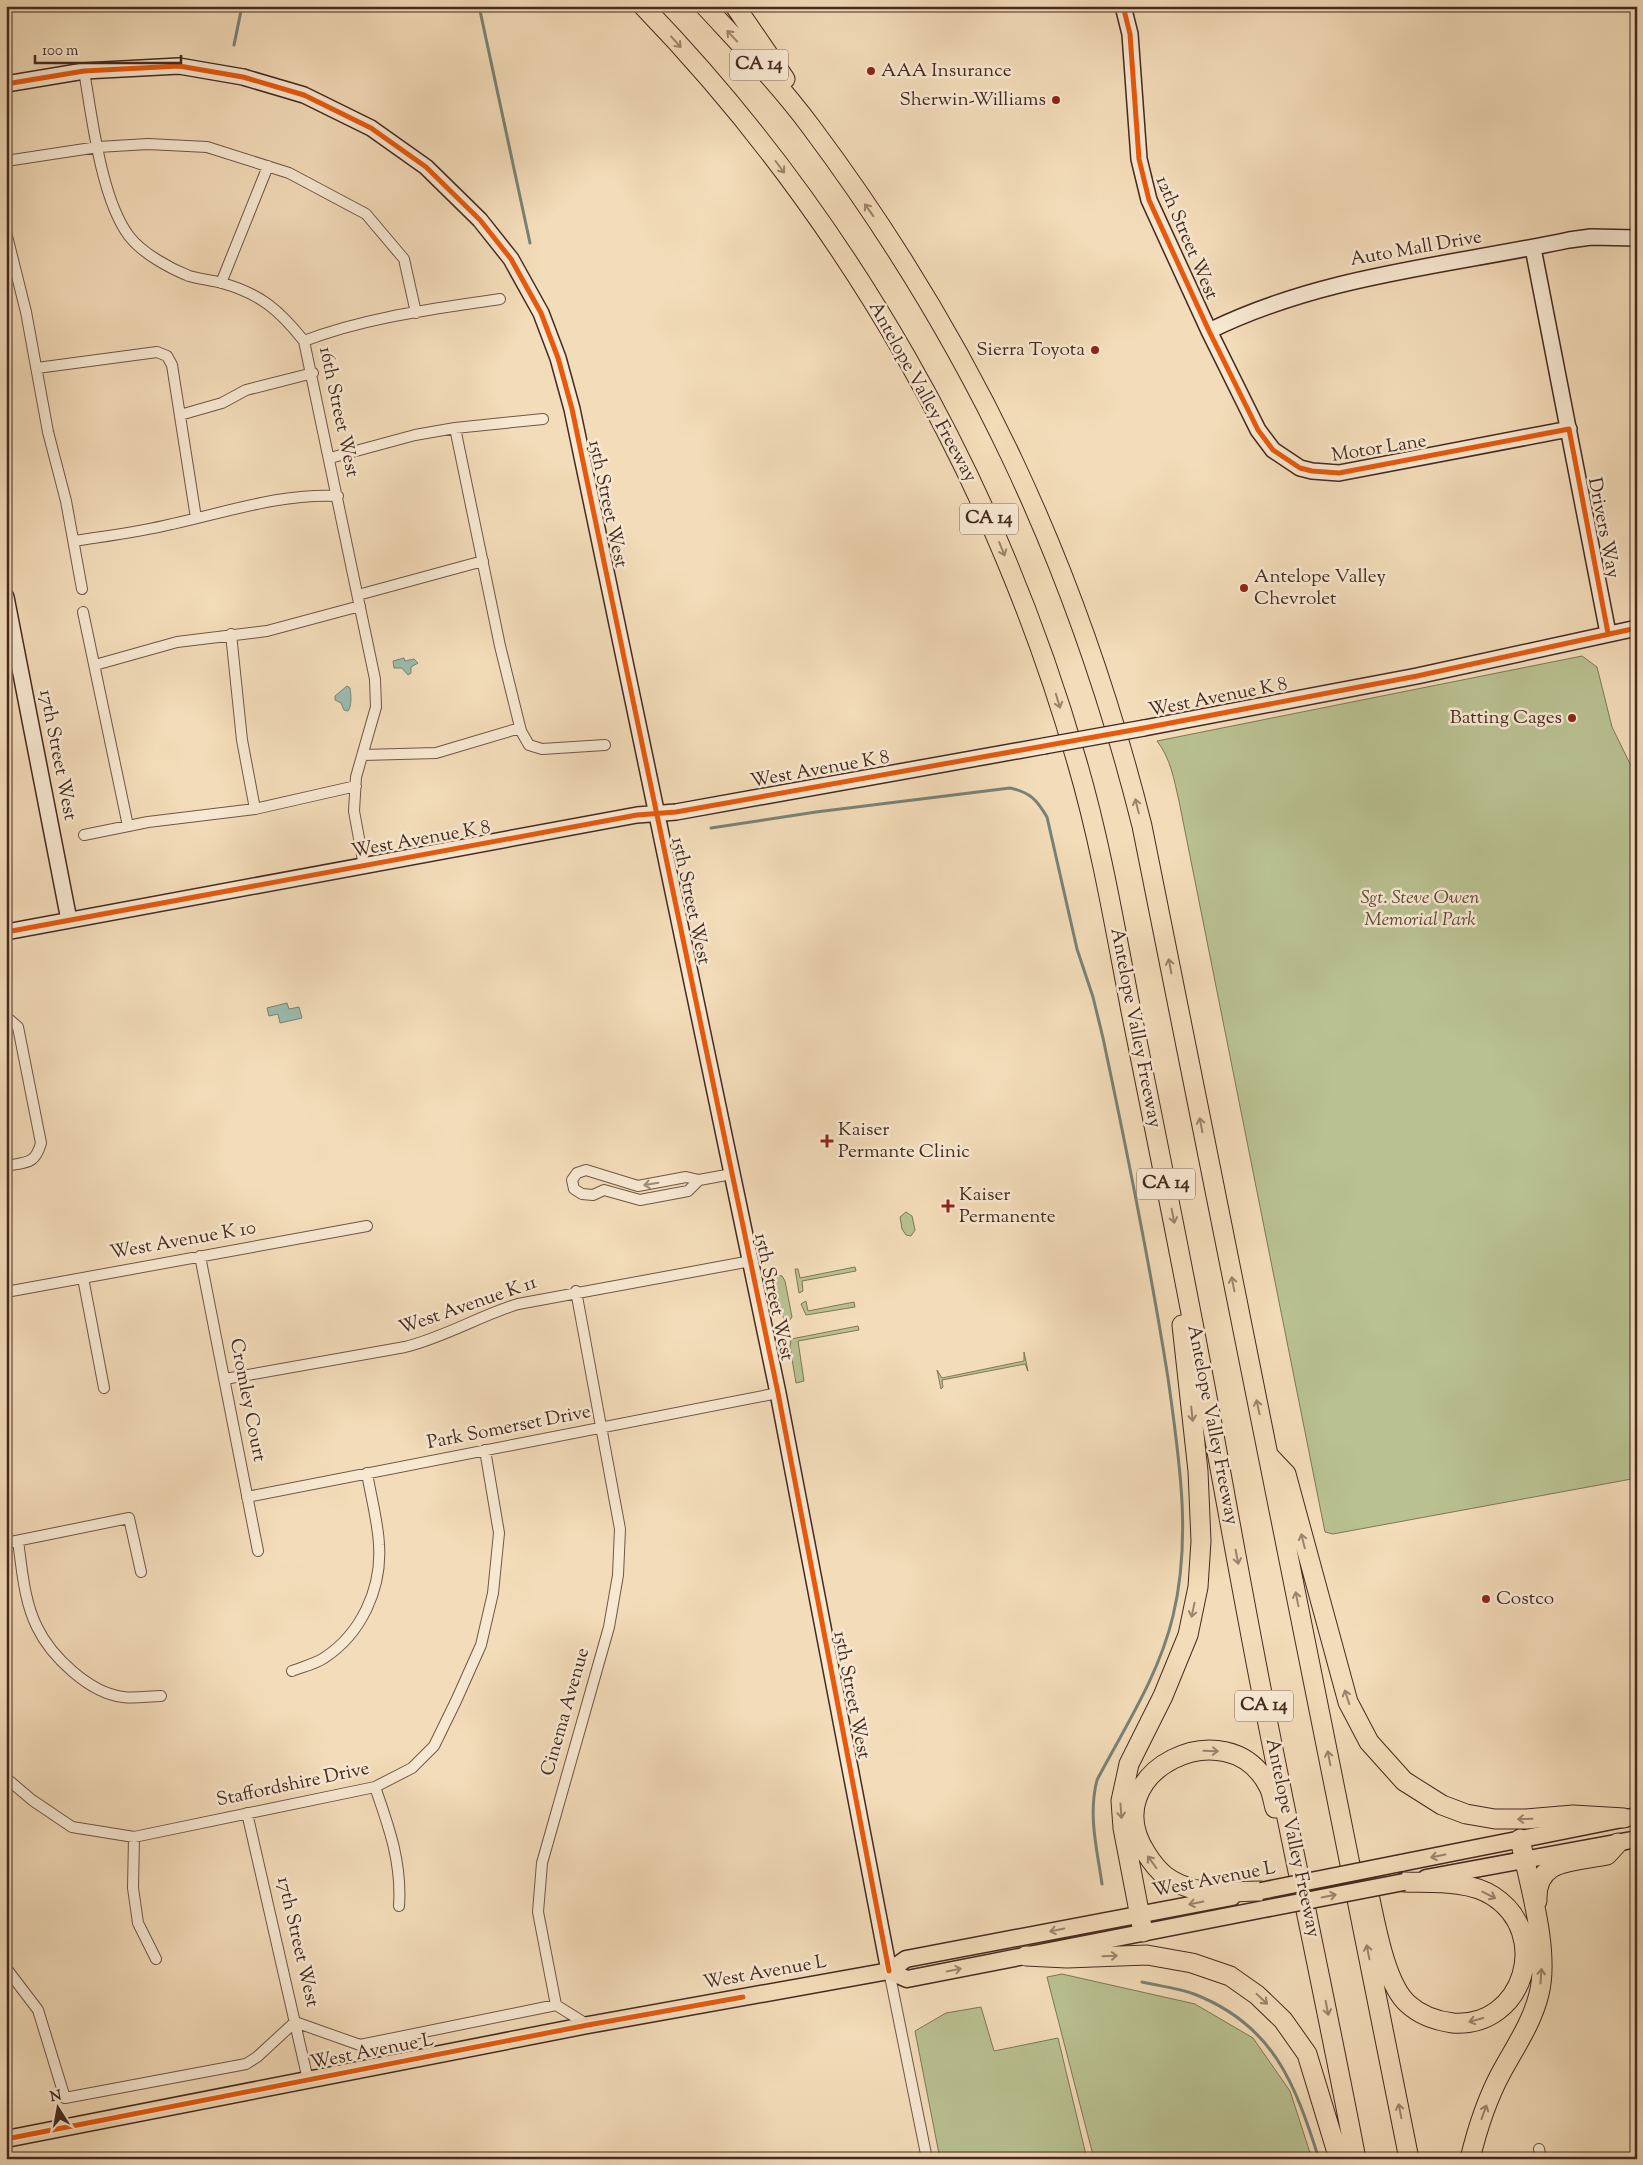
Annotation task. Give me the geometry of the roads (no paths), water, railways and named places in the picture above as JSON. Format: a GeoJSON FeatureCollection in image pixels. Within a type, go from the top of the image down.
{"type":"FeatureCollection","features":[{"type":"Feature","properties":{"kind":"highway","name":"Antelope Valley Freeway"},"geometry":{"type":"LineString","coordinates":[[643,6],[753,131],[807,202],[849,263],[904,353],[948,434],[986,512],[1024,604],[1050,677],[1078,766],[1100,855],[1180,1251],[1270,1734],[1323,1986],[1356,2159]]}},
{"type":"Feature","properties":{"kind":"highway","name":"CA 14"},"geometry":{"type":"LineString","coordinates":[[705,6],[763,69],[810,126],[897,250],[945,328],[992,415],[1031,498],[1072,597],[1101,677],[1124,754],[1142,826],[1409,2159]]}},
{"type":"Feature","properties":{"kind":"highway"},"geometry":{"type":"LineString","coordinates":[[735,6],[800,101],[810,126]]}},
{"type":"Feature","properties":{"kind":"highway"},"geometry":{"type":"LineString","coordinates":[[1141,1923],[1123,1828],[1120,1801],[1129,1764],[1163,1696],[1188,1635],[1198,1587],[1202,1541],[1198,1471],[1179,1296],[1180,1251]]}},
{"type":"Feature","properties":{"kind":"highway"},"geometry":{"type":"LineString","coordinates":[[1268,1455],[1286,1474],[1348,1702],[1369,1742],[1397,1774],[1442,1805],[1466,1814],[1495,1819],[1526,1819],[1573,1815],[1630,1817]]}},
{"type":"Feature","properties":{"kind":"highway"},"geometry":{"type":"LineString","coordinates":[[1262,1900],[1195,1890],[1168,1880],[1154,1865],[1142,1846],[1136,1828],[1135,1810],[1138,1794],[1148,1777],[1174,1757],[1189,1752],[1213,1749],[1234,1755],[1254,1766],[1269,1787],[1279,1822],[1307,1945],[1323,1986]]}},
{"type":"Feature","properties":{"kind":"highway"},"geometry":{"type":"LineString","coordinates":[[1334,1784],[1356,1838],[1386,1966],[1393,1984],[1407,2004],[1440,2022],[1471,2022],[1495,2013],[1518,1988],[1524,1971],[1526,1951],[1522,1933],[1511,1912],[1493,1895],[1468,1886],[1402,1873]]}},
{"type":"Feature","properties":{"kind":"highway"},"geometry":{"type":"LineString","coordinates":[[1470,2159],[1484,2111],[1500,2075],[1532,2016],[1540,1992],[1542,1956],[1520,1839]]}},
{"type":"Feature","properties":{"kind":"highway"},"geometry":{"type":"LineString","coordinates":[[1535,1917],[1536,1887],[1541,1875],[1554,1866],[1607,1856],[1618,1843]]}},
{"type":"Feature","properties":{"kind":"highway"},"geometry":{"type":"LineString","coordinates":[[1026,1956],[1067,1958],[1146,1955],[1192,1963],[1230,1976],[1257,1994],[1283,2020],[1307,2054],[1339,2159]]}},
{"type":"Feature","properties":{"kind":"main road","name":"West Avenue L"},"geometry":{"type":"LineString","coordinates":[[1402,1873],[1520,1839],[1630,1817]]}},
{"type":"Feature","properties":{"kind":"main road","name":"West Avenue L"},"geometry":{"type":"LineString","coordinates":[[6,2138],[588,2025],[889,1971],[906,1959],[1141,1923],[1402,1873],[1524,1859],[1637,1839]]}},
{"type":"Feature","properties":{"kind":"main road","name":"West Avenue L"},"geometry":{"type":"LineString","coordinates":[[889,1971],[906,1979],[1026,1956],[1141,1923]]}},
{"type":"Feature","properties":{"kind":"street","name":"12th Street West"},"geometry":{"type":"LineString","coordinates":[[1123,6],[1130,34],[1139,159],[1149,200],[1209,331]]}},
{"type":"Feature","properties":{"kind":"street","name":"15th Street West"},"geometry":{"type":"LineString","coordinates":[[6,84],[84,71],[179,66],[243,77],[304,95],[371,128],[426,167],[480,220],[511,259],[540,313],[558,358],[572,410],[751,1260],[927,2159]]}},
{"type":"Feature","properties":{"kind":"street","name":"16th Street West"},"geometry":{"type":"LineString","coordinates":[[84,71],[98,147],[116,213],[129,237],[163,265],[190,276],[250,292],[283,315],[304,341],[313,373],[375,679],[376,707],[356,786],[354,812],[364,866]]}},
{"type":"Feature","properties":{"kind":"street"},"geometry":{"type":"LineString","coordinates":[[6,161],[98,147],[148,144],[207,147],[290,173],[366,214],[404,259],[416,313]]}},
{"type":"Feature","properties":{"kind":"street"},"geometry":{"type":"LineString","coordinates":[[221,283],[268,166]]}},
{"type":"Feature","properties":{"kind":"street"},"geometry":{"type":"LineString","coordinates":[[6,232],[26,312],[48,432],[66,501],[82,590]]}},
{"type":"Feature","properties":{"kind":"street","name":"Auto Mall Drive"},"geometry":{"type":"LineString","coordinates":[[1209,331],[1273,303],[1344,282],[1591,237],[1637,238]]}},
{"type":"Feature","properties":{"kind":"street","name":"Drivers Way"},"geometry":{"type":"LineString","coordinates":[[1533,248],[1608,633]]}},
{"type":"Feature","properties":{"kind":"street"},"geometry":{"type":"LineString","coordinates":[[304,341],[334,330],[416,313],[500,299]]}},
{"type":"Feature","properties":{"kind":"street","name":"Motor Lane"},"geometry":{"type":"LineString","coordinates":[[1209,331],[1264,441],[1289,462],[1312,471],[1339,473],[1569,429]]}},
{"type":"Feature","properties":{"kind":"street"},"geometry":{"type":"LineString","coordinates":[[37,368],[157,352],[167,356],[172,365],[196,518]]}},
{"type":"Feature","properties":{"kind":"street"},"geometry":{"type":"LineString","coordinates":[[180,415],[222,403],[246,390],[313,373]]}},
{"type":"Feature","properties":{"kind":"street"},"geometry":{"type":"LineString","coordinates":[[330,458],[416,435],[455,428],[543,419]]}},
{"type":"Feature","properties":{"kind":"street"},"geometry":{"type":"LineString","coordinates":[[455,428],[500,646],[520,728],[529,745],[542,749],[605,745]]}},
{"type":"Feature","properties":{"kind":"street"},"geometry":{"type":"LineString","coordinates":[[74,541],[171,524],[250,504],[338,496]]}},
{"type":"Feature","properties":{"kind":"street"},"geometry":{"type":"LineString","coordinates":[[95,665],[177,642],[267,631],[483,561]]}},
{"type":"Feature","properties":{"kind":"street","name":"17th Street West"},"geometry":{"type":"LineString","coordinates":[[6,597],[69,920]]}},
{"type":"Feature","properties":{"kind":"street"},"geometry":{"type":"LineString","coordinates":[[83,612],[128,826]]}},
{"type":"Feature","properties":{"kind":"street","name":"West Avenue K 8"},"geometry":{"type":"LineString","coordinates":[[6,932],[637,814],[676,812],[1144,728],[1417,676],[1637,628]]}},
{"type":"Feature","properties":{"kind":"street"},"geometry":{"type":"LineString","coordinates":[[231,634],[242,740],[255,809]]}},
{"type":"Feature","properties":{"kind":"street"},"geometry":{"type":"LineString","coordinates":[[363,755],[436,753],[520,728]]}},
{"type":"Feature","properties":{"kind":"street"},"geometry":{"type":"LineString","coordinates":[[84,835],[182,817],[255,809],[356,786]]}},
{"type":"Feature","properties":{"kind":"street"},"geometry":{"type":"LineString","coordinates":[[6,1166],[32,1161],[38,1155],[41,1144],[18,1027],[8,1019]]}},
{"type":"Feature","properties":{"kind":"street"},"geometry":{"type":"LineString","coordinates":[[698,1180],[688,1190],[640,1200],[604,1190],[594,1195],[582,1194],[573,1185],[577,1173],[586,1170],[638,1186],[686,1177],[698,1180],[732,1174]]}},
{"type":"Feature","properties":{"kind":"street"},"geometry":{"type":"LineString","coordinates":[[604,1190],[606,1175]]}},
{"type":"Feature","properties":{"kind":"street","name":"West Avenue K 10"},"geometry":{"type":"LineString","coordinates":[[6,1292],[367,1226]]}},
{"type":"Feature","properties":{"kind":"street","name":"Cromley Court"},"geometry":{"type":"LineString","coordinates":[[200,1256],[258,1551]]}},
{"type":"Feature","properties":{"kind":"street","name":"West Avenue K 11"},"geometry":{"type":"LineString","coordinates":[[225,1379],[405,1347],[434,1339],[489,1313],[518,1304],[576,1291],[751,1260]]}},
{"type":"Feature","properties":{"kind":"street"},"geometry":{"type":"LineString","coordinates":[[83,1278],[104,1388]]}},
{"type":"Feature","properties":{"kind":"street","name":"Cinema Avenue"},"geometry":{"type":"LineString","coordinates":[[556,2005],[538,1912],[542,1863],[609,1627],[618,1575],[620,1530],[603,1427],[576,1291]]}},
{"type":"Feature","properties":{"kind":"street","name":"Park Somerset Drive"},"geometry":{"type":"LineString","coordinates":[[247,1497],[778,1393]]}},
{"type":"Feature","properties":{"kind":"street","name":"Staffordshire Drive"},"geometry":{"type":"LineString","coordinates":[[6,1778],[32,1800],[72,1827],[134,1837],[375,1787],[412,1768],[434,1746],[481,1645],[493,1593],[499,1533],[485,1450]]}},
{"type":"Feature","properties":{"kind":"street"},"geometry":{"type":"LineString","coordinates":[[292,1671],[323,1659],[344,1642],[361,1619],[373,1595],[379,1567],[379,1545],[367,1473]]}},
{"type":"Feature","properties":{"kind":"street"},"geometry":{"type":"LineString","coordinates":[[6,1544],[129,1518],[141,1572]]}},
{"type":"Feature","properties":{"kind":"street"},"geometry":{"type":"LineString","coordinates":[[18,1541],[26,1595],[37,1627],[70,1670],[92,1686],[123,1697],[161,1696]]}},
{"type":"Feature","properties":{"kind":"street"},"geometry":{"type":"LineString","coordinates":[[375,1787],[394,1837],[401,1881],[399,1906]]}},
{"type":"Feature","properties":{"kind":"street","name":"17th Street West"},"geometry":{"type":"LineString","coordinates":[[247,1813],[308,2080]]}},
{"type":"Feature","properties":{"kind":"street"},"geometry":{"type":"LineString","coordinates":[[134,1837],[133,1888],[138,1923],[156,1959]]}},
{"type":"Feature","properties":{"kind":"street"},"geometry":{"type":"LineString","coordinates":[[6,1968],[38,2010],[65,2098],[246,2064],[257,2057],[295,2022]]}},
{"type":"Feature","properties":{"kind":"street"},"geometry":{"type":"LineString","coordinates":[[556,2005],[588,2025]]}},
{"type":"Feature","properties":{"kind":"street","name":"West Avenue L"},"geometry":{"type":"LineString","coordinates":[[295,2022],[360,2044],[556,2005]]}},
{"type":"Feature","properties":{"kind":"waterway"},"geometry":{"type":"LineString","coordinates":[[234,45],[242,6]]}},
{"type":"Feature","properties":{"kind":"waterway"},"geometry":{"type":"LineString","coordinates":[[479,6],[530,243]]}},
{"type":"Feature","properties":{"kind":"waterway"},"geometry":{"type":"LineString","coordinates":[[711,828],[816,812],[1010,788],[1028,794],[1040,806],[1047,817],[1077,949],[1093,997],[1103,1038],[1129,1165],[1154,1293],[1168,1378],[1182,1497],[1183,1527],[1179,1587],[1167,1638],[1150,1680],[1097,1780],[1094,1793],[1093,1819],[1102,1884]]}},
{"type":"Feature","properties":{"kind":"waterway"},"geometry":{"type":"LineString","coordinates":[[1142,1982],[1194,1994],[1221,2007],[1244,2022],[1278,2060],[1301,2106],[1319,2159]]}},
{"type":"Feature","properties":{"kind":"place","name":"AAA Insurance"},"geometry":{"type":"Point","coordinates":[871,71]}},
{"type":"Feature","properties":{"kind":"place","name":"Sherwin-Williams"},"geometry":{"type":"Point","coordinates":[1056,100]}},
{"type":"Feature","properties":{"kind":"place","name":"Sierra Toyota"},"geometry":{"type":"Point","coordinates":[1095,350]}},
{"type":"Feature","properties":{"kind":"place","name":"Antelope Valley Chevrolet"},"geometry":{"type":"Point","coordinates":[1244,588]}},
{"type":"Feature","properties":{"kind":"place","name":"Batting Cages"},"geometry":{"type":"Point","coordinates":[1572,718]}},
{"type":"Feature","properties":{"kind":"place","name":"Kaiser Permante Clinic"},"geometry":{"type":"Point","coordinates":[827,1141]}},
{"type":"Feature","properties":{"kind":"place","name":"Kaiser Permanente"},"geometry":{"type":"Point","coordinates":[948,1206]}},
{"type":"Feature","properties":{"kind":"place","name":"Costco"},"geometry":{"type":"Point","coordinates":[1486,1599]}},
{"type":"Feature","properties":{"kind":"park label","name":"Sgt. Steve Owen Memorial Park"},"geometry":{"type":"Point","coordinates":[1420,909]}}]}
